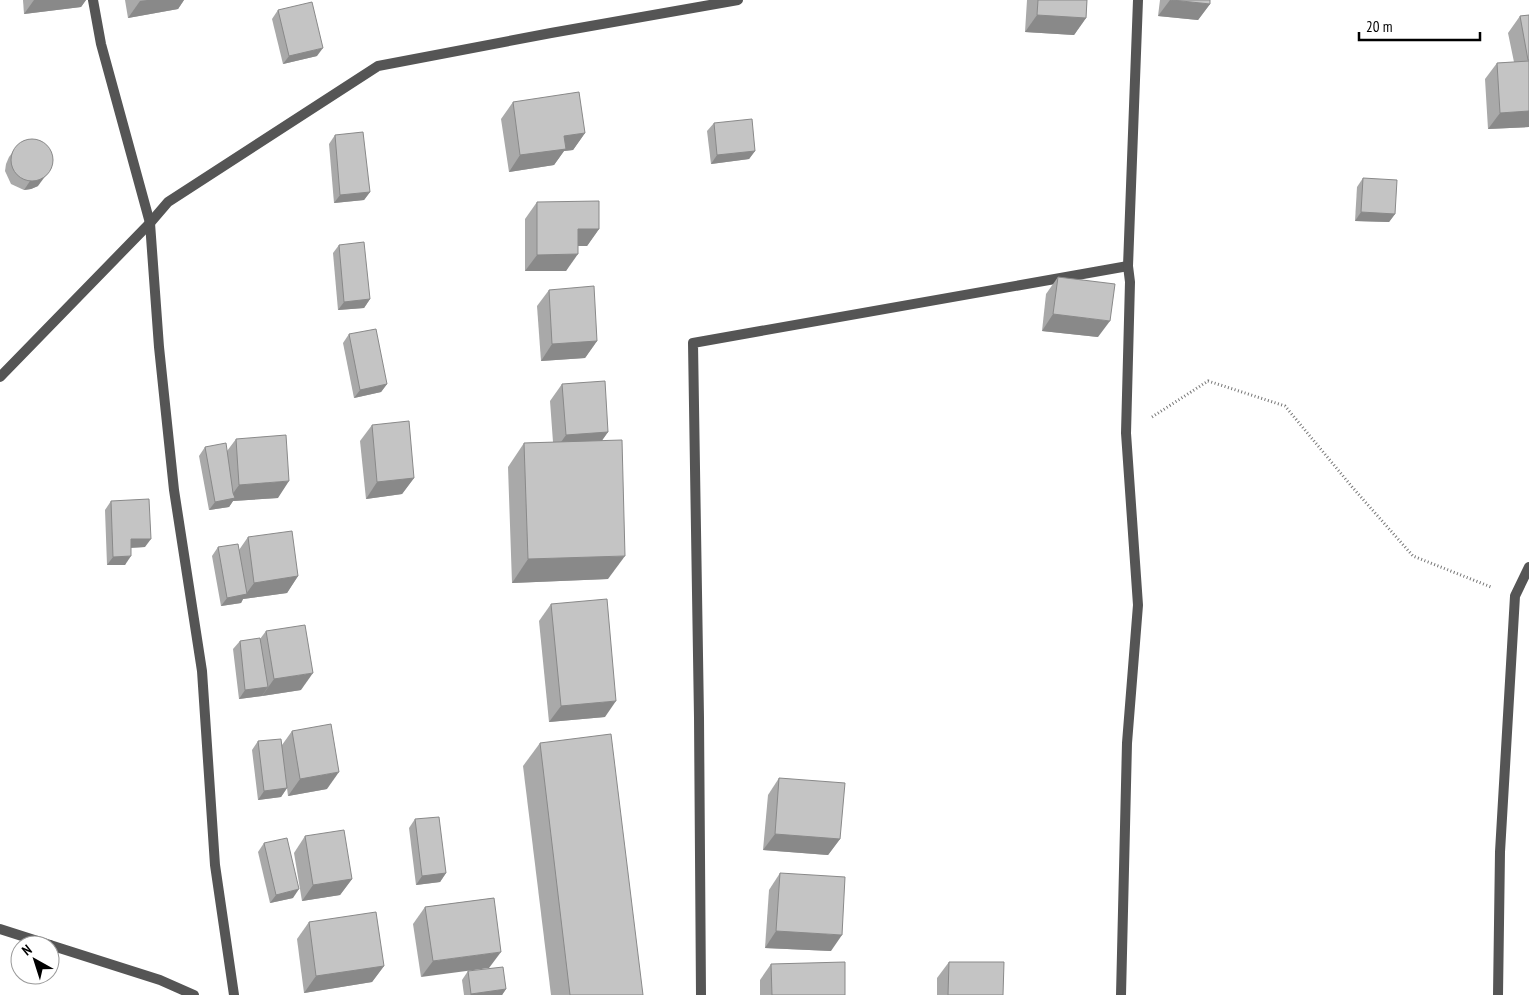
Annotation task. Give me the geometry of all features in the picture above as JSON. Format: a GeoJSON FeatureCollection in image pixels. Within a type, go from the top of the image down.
{"type":"FeatureCollection","features":[{"type":"Feature","properties":{"kind":"street"},"geometry":{"type":"LineString","coordinates":[[93,0],[101,44],[150,223],[174,490],[202,671],[215,865],[234,995]]}},
{"type":"Feature","properties":{"kind":"street"},"geometry":{"type":"LineString","coordinates":[[0,377],[150,223],[168,202],[378,66],[551,32],[738,0]]}},
{"type":"Feature","properties":{"kind":"street"},"geometry":{"type":"LineString","coordinates":[[1121,995],[1127,743],[1138,605],[1126,433],[1130,282],[1128,266],[1138,0]]}},
{"type":"Feature","properties":{"kind":"street"},"geometry":{"type":"LineString","coordinates":[[700,995],[699,727],[693,343],[1128,266]]}},
{"type":"Feature","properties":{"kind":"street"},"geometry":{"type":"LineString","coordinates":[[1498,995],[1500,852],[1515,596],[1529,566]]}},
{"type":"Feature","properties":{"kind":"street"},"geometry":{"type":"LineString","coordinates":[[0,929],[19,935]]}},
{"type":"Feature","properties":{"kind":"street"},"geometry":{"type":"LineString","coordinates":[[60,948],[160,980],[194,995]]}},
{"type":"Feature","properties":{"kind":"path"},"geometry":{"type":"LineString","coordinates":[[1126,433],[1208,381],[1285,406],[1353,488],[1413,556],[1515,596]]}},
{"type":"Feature","properties":{"kind":"building"},"geometry":{"type":"Polygon","coordinates":[[[1038,0],[1087,0],[1086,18],[1037,15],[1038,0]]]}},
{"type":"Feature","properties":{"kind":"building"},"geometry":{"type":"Polygon","coordinates":[[[1172,0],[1210,0],[1210,4],[1172,0]]]}},
{"type":"Feature","properties":{"kind":"building"},"geometry":{"type":"Polygon","coordinates":[[[312,2],[323,48],[289,56],[278,10],[312,2]]]}},
{"type":"Feature","properties":{"kind":"building"},"geometry":{"type":"Polygon","coordinates":[[[1529,15],[1529,60],[1528,60],[1520,16],[1529,15]]]}},
{"type":"Feature","properties":{"kind":"building"},"geometry":{"type":"Polygon","coordinates":[[[1529,61],[1529,111],[1500,113],[1497,63],[1529,61]]]}},
{"type":"Feature","properties":{"kind":"building"},"geometry":{"type":"Polygon","coordinates":[[[579,92],[585,133],[564,136],[566,149],[520,155],[513,102],[579,92]]]}},
{"type":"Feature","properties":{"kind":"building"},"geometry":{"type":"Polygon","coordinates":[[[752,119],[755,151],[717,155],[714,123],[752,119]]]}},
{"type":"Feature","properties":{"kind":"building"},"geometry":{"type":"Polygon","coordinates":[[[363,132],[370,192],[340,195],[335,135],[363,132]]]}},
{"type":"Feature","properties":{"kind":"building"},"geometry":{"type":"Polygon","coordinates":[[[32,139],[47,145],[53,160],[47,175],[32,181],[17,175],[11,160],[17,145],[32,139]]]}},
{"type":"Feature","properties":{"kind":"building"},"geometry":{"type":"Polygon","coordinates":[[[1363,178],[1397,180],[1395,214],[1361,212],[1363,178]]]}},
{"type":"Feature","properties":{"kind":"building"},"geometry":{"type":"Polygon","coordinates":[[[599,201],[599,229],[578,229],[578,254],[537,255],[537,202],[599,201]]]}},
{"type":"Feature","properties":{"kind":"building"},"geometry":{"type":"Polygon","coordinates":[[[364,242],[370,299],[344,302],[339,245],[364,242]]]}},
{"type":"Feature","properties":{"kind":"building"},"geometry":{"type":"Polygon","coordinates":[[[1058,277],[1115,284],[1110,321],[1053,314],[1058,277]]]}},
{"type":"Feature","properties":{"kind":"building"},"geometry":{"type":"Polygon","coordinates":[[[594,286],[597,341],[552,344],[549,290],[594,286]]]}},
{"type":"Feature","properties":{"kind":"building"},"geometry":{"type":"Polygon","coordinates":[[[376,329],[387,384],[360,390],[349,334],[376,329]]]}},
{"type":"Feature","properties":{"kind":"building"},"geometry":{"type":"Polygon","coordinates":[[[605,381],[608,432],[566,435],[562,384],[605,381]]]}},
{"type":"Feature","properties":{"kind":"building"},"geometry":{"type":"Polygon","coordinates":[[[409,421],[414,478],[377,482],[372,425],[409,421]]]}},
{"type":"Feature","properties":{"kind":"building"},"geometry":{"type":"Polygon","coordinates":[[[286,435],[289,481],[239,485],[236,439],[286,435]]]}},
{"type":"Feature","properties":{"kind":"building"},"geometry":{"type":"Polygon","coordinates":[[[622,440],[625,556],[528,559],[524,443],[622,440]]]}},
{"type":"Feature","properties":{"kind":"building"},"geometry":{"type":"Polygon","coordinates":[[[226,443],[235,498],[215,502],[205,447],[226,443]]]}},
{"type":"Feature","properties":{"kind":"building"},"geometry":{"type":"Polygon","coordinates":[[[149,499],[151,539],[131,539],[131,556],[113,557],[111,501],[149,499]]]}},
{"type":"Feature","properties":{"kind":"building"},"geometry":{"type":"Polygon","coordinates":[[[292,531],[298,576],[254,583],[248,537],[292,531]]]}},
{"type":"Feature","properties":{"kind":"building"},"geometry":{"type":"Polygon","coordinates":[[[238,544],[247,594],[227,598],[218,547],[238,544]]]}},
{"type":"Feature","properties":{"kind":"building"},"geometry":{"type":"Polygon","coordinates":[[[607,599],[616,701],[561,706],[551,604],[607,599]]]}},
{"type":"Feature","properties":{"kind":"building"},"geometry":{"type":"Polygon","coordinates":[[[305,625],[313,673],[274,679],[266,631],[305,625]]]}},
{"type":"Feature","properties":{"kind":"building"},"geometry":{"type":"Polygon","coordinates":[[[260,638],[268,687],[245,690],[240,641],[260,638]]]}},
{"type":"Feature","properties":{"kind":"building"},"geometry":{"type":"Polygon","coordinates":[[[331,724],[339,772],[300,779],[292,731],[331,724]]]}},
{"type":"Feature","properties":{"kind":"building"},"geometry":{"type":"Polygon","coordinates":[[[611,734],[643,995],[570,995],[540,743],[611,734]]]}},
{"type":"Feature","properties":{"kind":"building"},"geometry":{"type":"Polygon","coordinates":[[[281,739],[287,788],[264,791],[258,741],[281,739]]]}},
{"type":"Feature","properties":{"kind":"building"},"geometry":{"type":"Polygon","coordinates":[[[779,778],[845,783],[840,839],[775,834],[779,778]]]}},
{"type":"Feature","properties":{"kind":"building"},"geometry":{"type":"Polygon","coordinates":[[[439,817],[446,873],[422,876],[415,819],[439,817]]]}},
{"type":"Feature","properties":{"kind":"building"},"geometry":{"type":"Polygon","coordinates":[[[344,830],[352,879],[313,885],[305,836],[344,830]]]}},
{"type":"Feature","properties":{"kind":"building"},"geometry":{"type":"Polygon","coordinates":[[[287,838],[299,889],[276,895],[264,843],[287,838]]]}},
{"type":"Feature","properties":{"kind":"building"},"geometry":{"type":"Polygon","coordinates":[[[780,873],[845,877],[842,935],[776,931],[780,873]]]}},
{"type":"Feature","properties":{"kind":"building"},"geometry":{"type":"Polygon","coordinates":[[[494,898],[501,952],[433,961],[425,907],[494,898]]]}},
{"type":"Feature","properties":{"kind":"building"},"geometry":{"type":"Polygon","coordinates":[[[376,912],[384,966],[316,976],[309,922],[376,912]]]}},
{"type":"Feature","properties":{"kind":"building"},"geometry":{"type":"Polygon","coordinates":[[[845,962],[845,995],[772,995],[771,964],[845,962]]]}},
{"type":"Feature","properties":{"kind":"building"},"geometry":{"type":"Polygon","coordinates":[[[949,962],[1004,962],[1003,995],[948,995],[949,962]]]}},
{"type":"Feature","properties":{"kind":"building"},"geometry":{"type":"Polygon","coordinates":[[[503,967],[506,989],[471,994],[468,971],[503,967]]]}}]}
